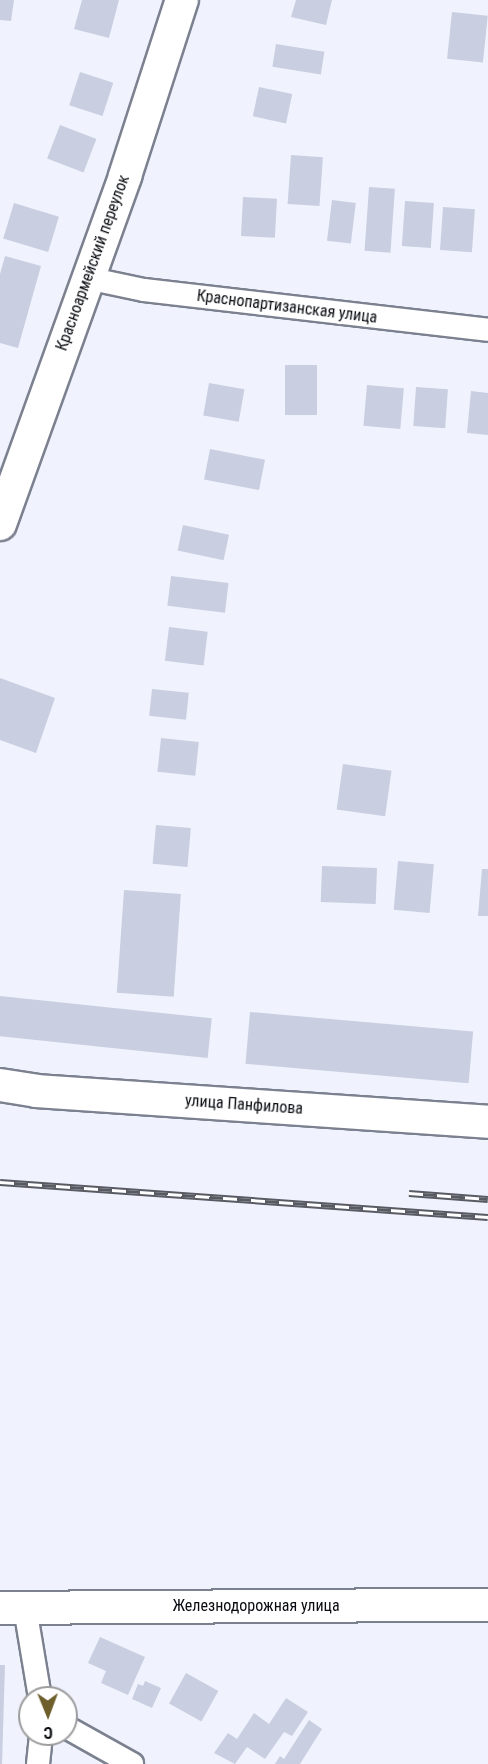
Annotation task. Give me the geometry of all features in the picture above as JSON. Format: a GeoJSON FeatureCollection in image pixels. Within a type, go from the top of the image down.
{"type":"FeatureCollection","features":[{"type":"Feature","properties":{"kind":"street","name":"Красноармейский переулок"},"geometry":{"type":"LineString","coordinates":[[0,524],[124,176],[182,0]]}},
{"type":"Feature","properties":{"kind":"street","name":"Краснопартизанская улица"},"geometry":{"type":"LineString","coordinates":[[87,278],[144,290],[488,330]]}},
{"type":"Feature","properties":{"kind":"street","name":"улица Панфилова"},"geometry":{"type":"LineString","coordinates":[[0,1085],[36,1091],[488,1122]]}},
{"type":"Feature","properties":{"kind":"street","name":"Железнодорожная улица"},"geometry":{"type":"LineString","coordinates":[[36,1686],[12,1608],[488,1605]]}},
{"type":"Feature","properties":{"kind":"street"},"geometry":{"type":"LineString","coordinates":[[78,1734],[132,1764]]}},
{"type":"Feature","properties":{"kind":"street"},"geometry":{"type":"LineString","coordinates":[[38,1764],[40,1746]]}},
{"type":"Feature","properties":{"kind":"building"},"geometry":{"type":"Polygon","coordinates":[[[0,0],[14,0],[11,21],[0,20],[0,0]]]}},
{"type":"Feature","properties":{"kind":"building"},"geometry":{"type":"Polygon","coordinates":[[[82,0],[119,0],[109,38],[74,29],[82,0]]]}},
{"type":"Feature","properties":{"kind":"building"},"geometry":{"type":"Polygon","coordinates":[[[296,0],[332,0],[326,25],[291,17],[296,0]]]}},
{"type":"Feature","properties":{"kind":"building"},"geometry":{"type":"Polygon","coordinates":[[[452,12],[488,16],[483,63],[447,59],[452,12]]]}},
{"type":"Feature","properties":{"kind":"building"},"geometry":{"type":"Polygon","coordinates":[[[276,44],[324,52],[321,74],[272,67],[276,44]]]}},
{"type":"Feature","properties":{"kind":"building"},"geometry":{"type":"Polygon","coordinates":[[[80,72],[113,83],[102,116],[69,105],[80,72]]]}},
{"type":"Feature","properties":{"kind":"building"},"geometry":{"type":"Polygon","coordinates":[[[259,87],[292,94],[286,123],[253,116],[259,87]]]}},
{"type":"Feature","properties":{"kind":"building"},"geometry":{"type":"Polygon","coordinates":[[[60,125],[96,139],[84,173],[47,159],[60,125]]]}},
{"type":"Feature","properties":{"kind":"building"},"geometry":{"type":"Polygon","coordinates":[[[291,155],[323,157],[320,206],[288,204],[291,155]]]}},
{"type":"Feature","properties":{"kind":"building"},"geometry":{"type":"Polygon","coordinates":[[[369,187],[395,189],[390,253],[365,251],[369,187]]]}},
{"type":"Feature","properties":{"kind":"building"},"geometry":{"type":"Polygon","coordinates":[[[243,197],[277,199],[275,238],[241,236],[243,197]]]}},
{"type":"Feature","properties":{"kind":"building"},"geometry":{"type":"Polygon","coordinates":[[[332,200],[356,203],[351,244],[327,241],[332,200]]]}},
{"type":"Feature","properties":{"kind":"building"},"geometry":{"type":"Polygon","coordinates":[[[405,201],[434,203],[431,248],[402,246],[405,201]]]}},
{"type":"Feature","properties":{"kind":"building"},"geometry":{"type":"Polygon","coordinates":[[[14,203],[59,217],[48,252],[3,238],[14,203]]]}},
{"type":"Feature","properties":{"kind":"building"},"geometry":{"type":"Polygon","coordinates":[[[443,207],[475,209],[472,252],[440,250],[443,207]]]}},
{"type":"Feature","properties":{"kind":"building"},"geometry":{"type":"Polygon","coordinates":[[[5,256],[41,266],[18,348],[0,343],[0,274],[5,256]]]}},
{"type":"Feature","properties":{"kind":"building"},"geometry":{"type":"Polygon","coordinates":[[[285,365],[317,365],[317,415],[285,415],[285,365]]]}},
{"type":"Feature","properties":{"kind":"building"},"geometry":{"type":"Polygon","coordinates":[[[209,383],[244,389],[239,422],[203,415],[209,383]]]}},
{"type":"Feature","properties":{"kind":"building"},"geometry":{"type":"Polygon","coordinates":[[[367,385],[404,388],[400,429],[363,426],[367,385]]]}},
{"type":"Feature","properties":{"kind":"building"},"geometry":{"type":"Polygon","coordinates":[[[416,387],[448,389],[445,428],[413,426],[416,387]]]}},
{"type":"Feature","properties":{"kind":"building"},"geometry":{"type":"Polygon","coordinates":[[[471,391],[488,393],[488,435],[467,433],[471,391]]]}},
{"type":"Feature","properties":{"kind":"building"},"geometry":{"type":"Polygon","coordinates":[[[210,449],[265,460],[259,490],[204,479],[210,449]]]}},
{"type":"Feature","properties":{"kind":"building"},"geometry":{"type":"Polygon","coordinates":[[[183,525],[229,535],[224,560],[178,550],[183,525]]]}},
{"type":"Feature","properties":{"kind":"building"},"geometry":{"type":"Polygon","coordinates":[[[171,576],[229,583],[225,613],[167,606],[171,576]]]}},
{"type":"Feature","properties":{"kind":"building"},"geometry":{"type":"Polygon","coordinates":[[[169,627],[208,632],[204,665],[165,661],[169,627]]]}},
{"type":"Feature","properties":{"kind":"building"},"geometry":{"type":"Polygon","coordinates":[[[0,678],[55,698],[36,753],[0,740],[0,678]]]}},
{"type":"Feature","properties":{"kind":"building"},"geometry":{"type":"Polygon","coordinates":[[[152,689],[189,693],[186,720],[149,716],[152,689]]]}},
{"type":"Feature","properties":{"kind":"building"},"geometry":{"type":"Polygon","coordinates":[[[161,738],[199,742],[195,776],[157,772],[161,738]]]}},
{"type":"Feature","properties":{"kind":"building"},"geometry":{"type":"Polygon","coordinates":[[[343,764],[392,771],[385,816],[337,810],[343,764]]]}},
{"type":"Feature","properties":{"kind":"building"},"geometry":{"type":"Polygon","coordinates":[[[156,825],[191,828],[187,867],[153,864],[156,825]]]}},
{"type":"Feature","properties":{"kind":"building"},"geometry":{"type":"Polygon","coordinates":[[[398,861],[434,864],[430,913],[394,910],[398,861]]]}},
{"type":"Feature","properties":{"kind":"building"},"geometry":{"type":"Polygon","coordinates":[[[322,866],[377,868],[376,904],[321,902],[322,866]]]}},
{"type":"Feature","properties":{"kind":"building"},"geometry":{"type":"Polygon","coordinates":[[[482,869],[488,869],[488,916],[478,916],[482,869]]]}},
{"type":"Feature","properties":{"kind":"building"},"geometry":{"type":"Polygon","coordinates":[[[124,890],[181,894],[174,997],[117,993],[124,890]]]}},
{"type":"Feature","properties":{"kind":"building"},"geometry":{"type":"Polygon","coordinates":[[[0,996],[212,1018],[208,1058],[0,1036],[0,996]]]}},
{"type":"Feature","properties":{"kind":"building"},"geometry":{"type":"Polygon","coordinates":[[[250,1012],[473,1032],[469,1083],[245,1064],[250,1012]]]}},
{"type":"Feature","properties":{"kind":"building"},"geometry":{"type":"Polygon","coordinates":[[[100,1637],[145,1657],[128,1695],[101,1683],[106,1671],[88,1663],[100,1637]]]}},
{"type":"Feature","properties":{"kind":"building"},"geometry":{"type":"Polygon","coordinates":[[[0,1665],[5,1665],[2,1764],[0,1764],[0,1665]]]}},
{"type":"Feature","properties":{"kind":"building"},"geometry":{"type":"Polygon","coordinates":[[[186,1673],[218,1691],[201,1722],[169,1704],[186,1673]]]}},
{"type":"Feature","properties":{"kind":"building"},"geometry":{"type":"Polygon","coordinates":[[[145,1681],[161,1688],[152,1708],[132,1699],[138,1684],[143,1686],[145,1681]]]}},
{"type":"Feature","properties":{"kind":"building"},"geometry":{"type":"Polygon","coordinates":[[[286,1698],[308,1712],[292,1736],[284,1732],[265,1759],[247,1747],[235,1764],[214,1753],[228,1733],[237,1739],[254,1713],[269,1724],[286,1698]]]}},
{"type":"Feature","properties":{"kind":"building"},"geometry":{"type":"Polygon","coordinates":[[[309,1720],[322,1729],[300,1764],[275,1764],[280,1756],[284,1759],[309,1720]]]}},
{"type":"Feature","properties":{"kind":"railway"},"geometry":{"type":"LineString","coordinates":[[0,1182],[488,1217]]}},
{"type":"Feature","properties":{"kind":"railway"},"geometry":{"type":"LineString","coordinates":[[409,1193],[488,1199]]}}]}
